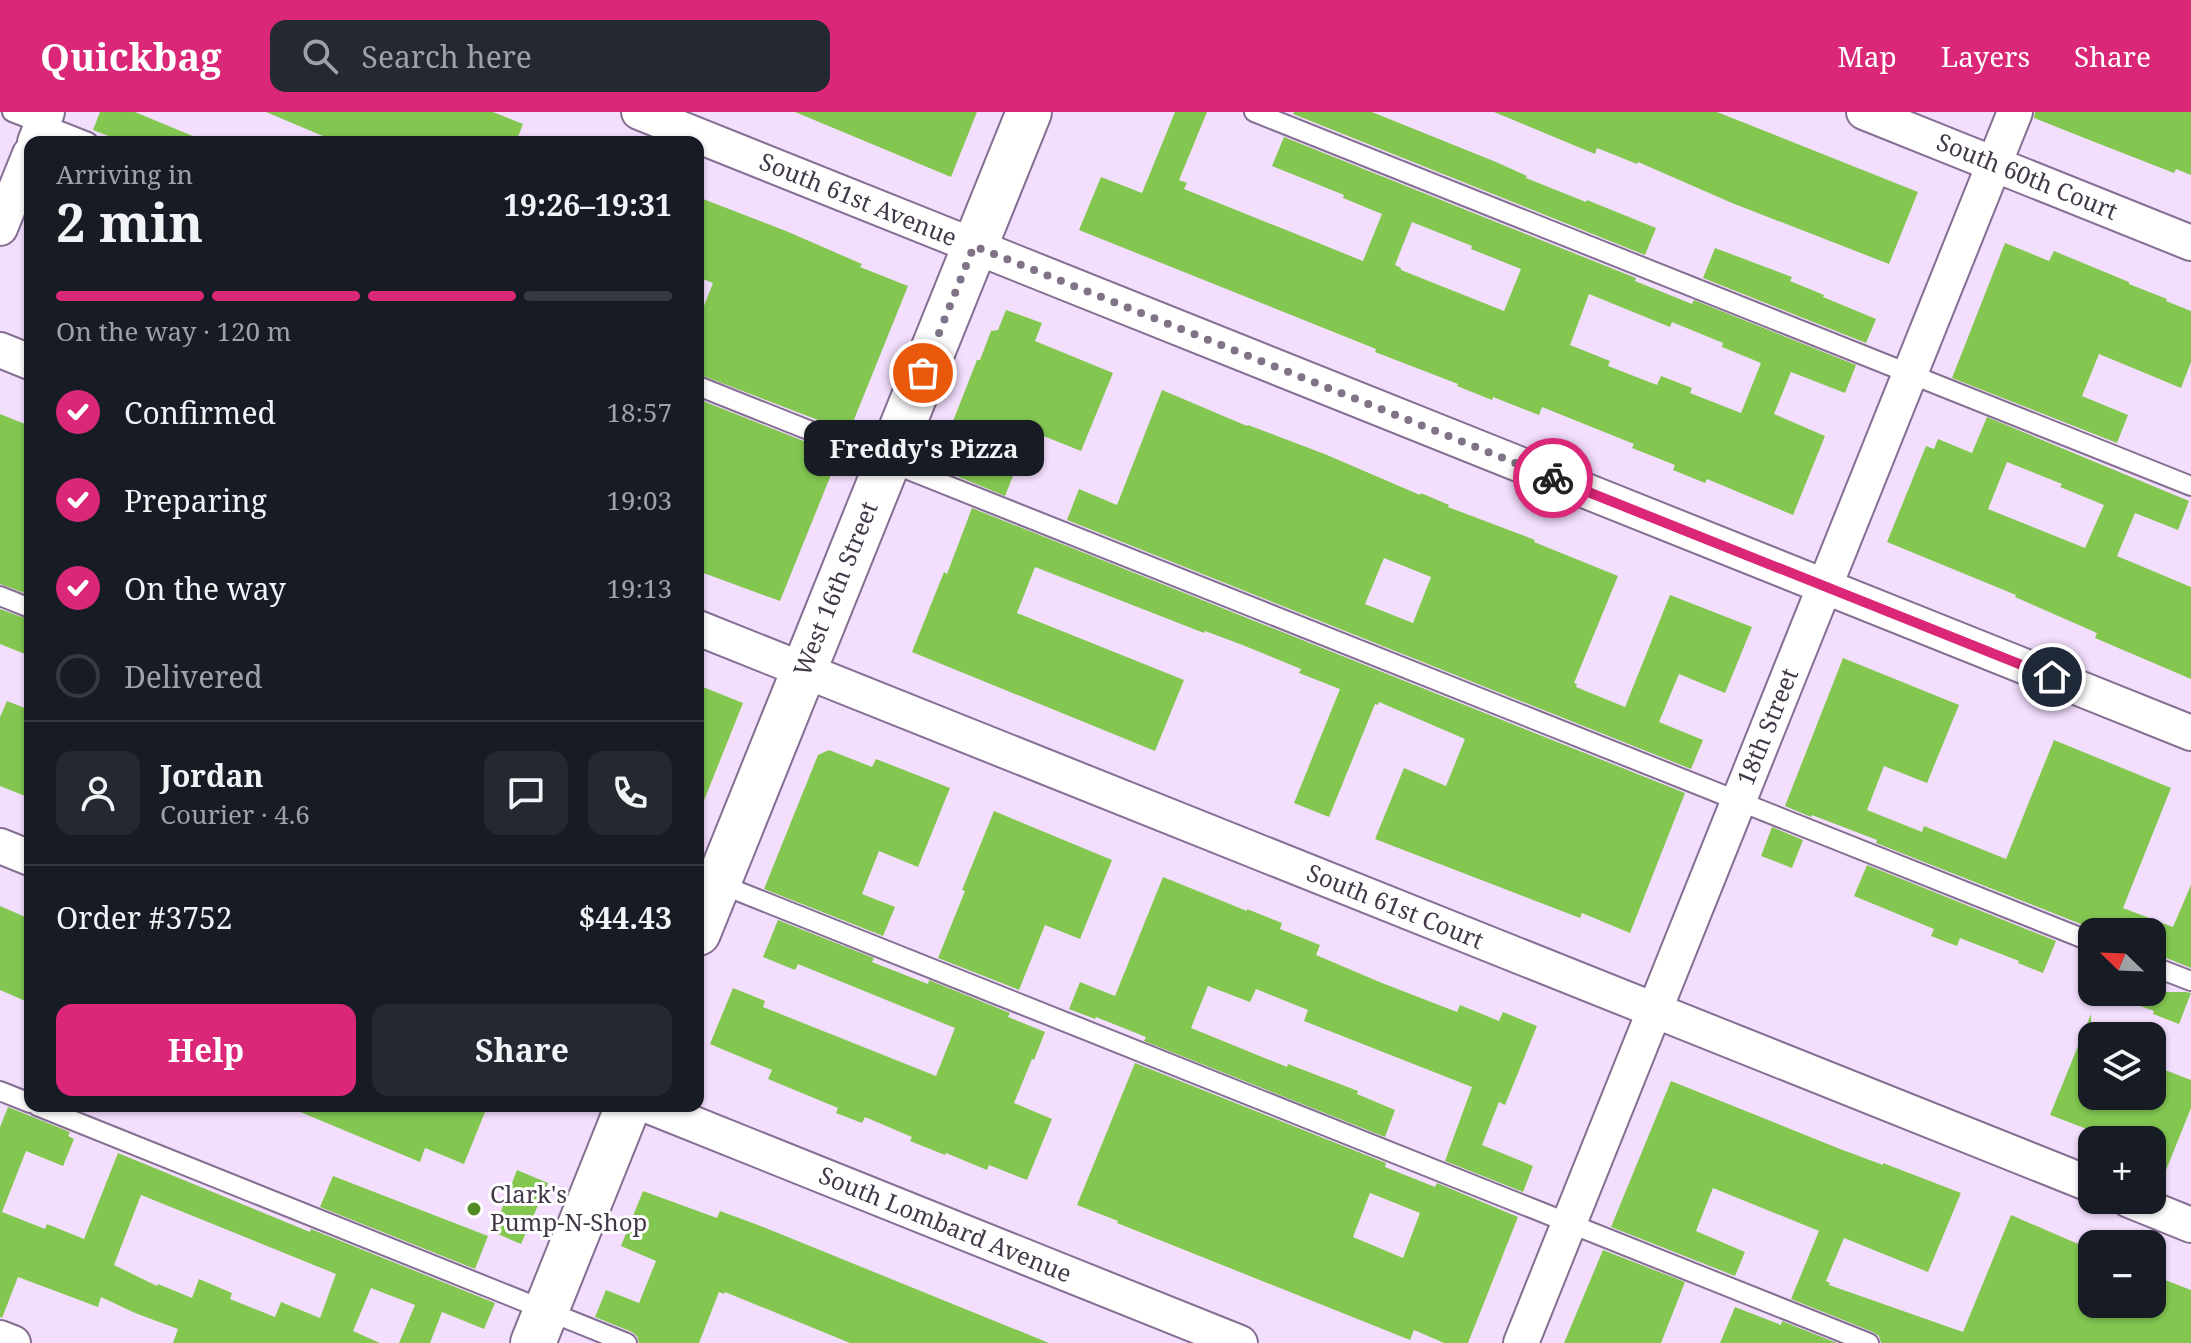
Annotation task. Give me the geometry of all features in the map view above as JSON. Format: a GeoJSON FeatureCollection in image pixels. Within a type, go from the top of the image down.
{"type":"FeatureCollection","features":[{"type":"Feature","properties":{"kind":"street","name":"South 61st Avenue"},"geometry":{"type":"LineString","coordinates":[[639,112],[699,136]]}},
{"type":"Feature","properties":{"kind":"street","name":"West 16th Street"},"geometry":{"type":"LineString","coordinates":[[704,901],[708,879],[804,670],[1029,112]]}},
{"type":"Feature","properties":{"kind":"street","name":"South 60th Court"},"geometry":{"type":"LineString","coordinates":[[1864,112],[2191,243]]}},
{"type":"Feature","properties":{"kind":"street","name":"18th Street"},"geometry":{"type":"LineString","coordinates":[[1521,1343],[2015,112]]}},
{"type":"Feature","properties":{"kind":"street","name":"South 61st Avenue"},"geometry":{"type":"LineString","coordinates":[[704,138],[2191,733]]}},
{"type":"Feature","properties":{"kind":"street"},"geometry":{"type":"LineString","coordinates":[[0,228],[24,156]]}},
{"type":"Feature","properties":{"kind":"street"},"geometry":{"type":"LineString","coordinates":[[0,350],[24,360]]}},
{"type":"Feature","properties":{"kind":"street","name":"South 61st Court"},"geometry":{"type":"LineString","coordinates":[[704,630],[2078,1179]]}},
{"type":"Feature","properties":{"kind":"street"},"geometry":{"type":"LineString","coordinates":[[0,846],[24,856]]}},
{"type":"Feature","properties":{"kind":"street"},"geometry":{"type":"LineString","coordinates":[[539,1327],[626,1112]]}},
{"type":"Feature","properties":{"kind":"street","name":"South Lombard Avenue"},"geometry":{"type":"LineString","coordinates":[[664,1112],[1240,1343]]}},
{"type":"Feature","properties":{"kind":"street"},"geometry":{"type":"LineString","coordinates":[[2164,1214],[2191,1225]]}},
{"type":"Feature","properties":{"kind":"street"},"geometry":{"type":"LineString","coordinates":[[0,1338],[13,1343]]}},
{"type":"Feature","properties":{"kind":"lane"},"geometry":{"type":"LineString","coordinates":[[1254,112],[2191,486]]}},
{"type":"Feature","properties":{"kind":"lane"},"geometry":{"type":"LineString","coordinates":[[33,129],[63,136]]}},
{"type":"Feature","properties":{"kind":"lane"},"geometry":{"type":"LineString","coordinates":[[704,388],[2078,936]]}},
{"type":"Feature","properties":{"kind":"lane"},"geometry":{"type":"LineString","coordinates":[[0,596],[24,606]]}},
{"type":"Feature","properties":{"kind":"lane"},"geometry":{"type":"LineString","coordinates":[[708,879],[1869,1343]]}},
{"type":"Feature","properties":{"kind":"lane"},"geometry":{"type":"LineString","coordinates":[[2166,971],[2191,981]]}},
{"type":"Feature","properties":{"kind":"lane"},"geometry":{"type":"LineString","coordinates":[[0,1091],[24,1101]]}},
{"type":"Feature","properties":{"kind":"lane"},"geometry":{"type":"LineString","coordinates":[[51,1112],[539,1327],[627,1343]]}},
{"type":"Feature","properties":{"kind":"building"},"geometry":{"type":"Polygon","coordinates":[[[100,112],[135,112],[193,136],[108,136],[93,130],[100,112]]]}},
{"type":"Feature","properties":{"kind":"building"},"geometry":{"type":"Polygon","coordinates":[[[266,112],[493,112],[523,124],[518,136],[323,136],[266,112]]]}},
{"type":"Feature","properties":{"kind":"building"},"geometry":{"type":"Polygon","coordinates":[[[795,112],[977,112],[951,177],[795,112]]]}},
{"type":"Feature","properties":{"kind":"building"},"geometry":{"type":"Polygon","coordinates":[[[1175,112],[1207,112],[1179,180],[1187,183],[1184,189],[1363,261],[1382,214],[1272,166],[1284,137],[1636,278],[1635,281],[1692,304],[1694,300],[1856,365],[1845,393],[1791,372],[1774,414],[1825,436],[1793,515],[1707,479],[1705,483],[1673,470],[1675,465],[1632,448],[1634,444],[1542,407],[1539,415],[1493,397],[1492,400],[1375,352],[1376,349],[1079,230],[1101,177],[1142,193],[1175,112]],[[1412,222],[1395,265],[1504,311],[1521,269],[1412,222]],[[1589,294],[1570,345],[1610,361],[1608,366],[1657,385],[1661,376],[1692,388],[1690,393],[1741,413],[1761,363],[1672,322],[1670,327],[1589,294]]]}},
{"type":"Feature","properties":{"kind":"building"},"geometry":{"type":"Polygon","coordinates":[[[1294,112],[1372,112],[1496,162],[1526,178],[1656,228],[1645,255],[1294,112]]]}},
{"type":"Feature","properties":{"kind":"building"},"geometry":{"type":"Polygon","coordinates":[[[1494,112],[1717,112],[1918,192],[1889,264],[1732,203],[1638,162],[1597,148],[1595,154],[1494,112]]]}},
{"type":"Feature","properties":{"kind":"building"},"geometry":{"type":"Polygon","coordinates":[[[2035,112],[2191,112],[2191,175],[2176,169],[2174,173],[2034,118],[2035,112]]]}},
{"type":"Feature","properties":{"kind":"building"},"geometry":{"type":"Polygon","coordinates":[[[704,199],[786,231],[862,264],[860,267],[908,286],[849,432],[704,376],[704,306],[713,283],[704,279],[704,199]]]}},
{"type":"Feature","properties":{"kind":"building"},"geometry":{"type":"Polygon","coordinates":[[[2005,243],[2049,261],[2054,251],[2191,311],[2191,362],[2181,388],[2099,354],[2082,396],[2128,415],[2117,443],[1952,378],[2005,243]]]}},
{"type":"Feature","properties":{"kind":"building"},"geometry":{"type":"Polygon","coordinates":[[[1715,248],[1792,277],[1790,281],[1876,319],[1866,343],[1703,278],[1715,248]]]}},
{"type":"Feature","properties":{"kind":"building"},"geometry":{"type":"Polygon","coordinates":[[[1006,310],[1042,323],[1035,341],[1113,373],[1081,451],[1031,431],[1005,496],[935,467],[977,360],[980,360],[991,331],[998,330],[1006,310]]]}},
{"type":"Feature","properties":{"kind":"building"},"geometry":{"type":"Polygon","coordinates":[[[1162,390],[1421,493],[1448,507],[1618,576],[1574,683],[1576,687],[1625,707],[1670,595],[1752,627],[1725,693],[1679,674],[1659,722],[1703,740],[1691,769],[1067,520],[1079,489],[1117,505],[1162,390]],[[1384,558],[1365,604],[1413,623],[1431,577],[1384,558]]]}},
{"type":"Feature","properties":{"kind":"building"},"geometry":{"type":"Polygon","coordinates":[[[704,401],[839,455],[780,601],[704,573],[704,401]]]}},
{"type":"Feature","properties":{"kind":"building"},"geometry":{"type":"Polygon","coordinates":[[[0,414],[24,424],[24,593],[0,584],[0,414]]]}},
{"type":"Feature","properties":{"kind":"building"},"geometry":{"type":"Polygon","coordinates":[[[1987,417],[2189,501],[2178,530],[2135,513],[2117,556],[2191,587],[2191,679],[2095,638],[2097,633],[2016,595],[1887,542],[1926,446],[1934,449],[1938,439],[1972,453],[1987,417]],[[2007,462],[1988,509],[2085,548],[2104,505],[2060,487],[2062,484],[2007,462]]]}},
{"type":"Feature","properties":{"kind":"building"},"geometry":{"type":"Polygon","coordinates":[[[972,508],[1685,793],[1630,933],[1582,913],[1580,918],[1375,839],[1404,768],[1446,786],[1465,739],[1379,702],[1375,704],[1329,817],[1294,803],[1340,689],[1240,644],[1035,567],[1017,613],[1184,680],[1155,751],[912,652],[972,508]]]}},
{"type":"Feature","properties":{"kind":"building"},"geometry":{"type":"Polygon","coordinates":[[[0,609],[24,618],[24,654],[0,644],[0,609]]]}},
{"type":"Feature","properties":{"kind":"building"},"geometry":{"type":"Polygon","coordinates":[[[1843,658],[1959,705],[1927,783],[1884,766],[1867,810],[1922,832],[1924,826],[2006,859],[2054,740],[2171,788],[2123,908],[2149,918],[2078,918],[2078,923],[1876,843],[1877,840],[1785,806],[1843,658]]]}},
{"type":"Feature","properties":{"kind":"building"},"geometry":{"type":"Polygon","coordinates":[[[704,687],[743,703],[704,800],[704,687]]]}},
{"type":"Feature","properties":{"kind":"building"},"geometry":{"type":"Polygon","coordinates":[[[7,701],[24,708],[24,796],[0,786],[0,717],[7,701]]]}},
{"type":"Feature","properties":{"kind":"building"},"geometry":{"type":"Polygon","coordinates":[[[829,750],[872,767],[876,759],[950,788],[918,867],[879,851],[862,894],[895,907],[883,936],[764,889],[818,755],[829,750]]]}},
{"type":"Feature","properties":{"kind":"building"},"geometry":{"type":"Polygon","coordinates":[[[994,811],[1112,860],[1080,939],[1045,925],[1019,990],[938,958],[994,811]]]}},
{"type":"Feature","properties":{"kind":"building"},"geometry":{"type":"Polygon","coordinates":[[[1772,827],[1803,840],[1792,868],[1761,856],[1772,827]]]}},
{"type":"Feature","properties":{"kind":"building"},"geometry":{"type":"Polygon","coordinates":[[[1867,865],[2056,941],[2043,973],[1960,938],[1957,946],[1931,936],[1934,929],[1854,896],[1867,865]]]}},
{"type":"Feature","properties":{"kind":"building"},"geometry":{"type":"Polygon","coordinates":[[[1163,877],[1282,923],[1280,929],[1320,945],[1316,955],[1382,983],[1457,1012],[1460,1005],[1499,1021],[1503,1012],[1537,1026],[1505,1105],[1499,1102],[1482,1145],[1533,1166],[1523,1192],[1445,1161],[1472,1087],[1304,1021],[1308,1010],[1256,989],[1250,1002],[1208,986],[1191,1028],[1287,1067],[1288,1064],[1358,1091],[1357,1094],[1395,1110],[1385,1137],[1144,1041],[1146,1037],[1069,1009],[1080,982],[1115,996],[1163,877]]]}},
{"type":"Feature","properties":{"kind":"building"},"geometry":{"type":"Polygon","coordinates":[[[2191,885],[2191,968],[2166,958],[2166,924],[2173,927],[2191,885]]]}},
{"type":"Feature","properties":{"kind":"building"},"geometry":{"type":"Polygon","coordinates":[[[0,906],[24,916],[24,1000],[0,990],[0,906]]]}},
{"type":"Feature","properties":{"kind":"building"},"geometry":{"type":"Polygon","coordinates":[[[778,920],[874,958],[872,962],[928,984],[929,980],[1010,1013],[1008,1017],[1045,1032],[1014,1103],[1052,1119],[1027,1180],[989,1165],[987,1170],[945,1155],[865,1117],[862,1123],[836,1113],[838,1108],[768,1079],[772,1070],[710,1044],[733,988],[765,1001],[763,1007],[936,1076],[955,1028],[798,964],[795,970],[763,957],[778,920]]]}},
{"type":"Feature","properties":{"kind":"building"},"geometry":{"type":"Polygon","coordinates":[[[2166,992],[2191,993],[2179,1024],[2153,1014],[2154,1011],[2140,1006],[2166,1006],[2166,992]]]}},
{"type":"Feature","properties":{"kind":"building"},"geometry":{"type":"Polygon","coordinates":[[[2078,1046],[2078,1110],[2166,1110],[2166,1070],[2191,1080],[2191,1108],[2166,1170],[2166,1126],[2079,1126],[2050,1115],[2078,1046]]]}},
{"type":"Feature","properties":{"kind":"building"},"geometry":{"type":"Polygon","coordinates":[[[1135,1063],[1386,1163],[1385,1167],[1435,1187],[1437,1183],[1518,1217],[1468,1343],[1444,1343],[1414,1330],[1410,1340],[1077,1205],[1135,1063]],[[1370,1193],[1353,1237],[1403,1258],[1420,1213],[1370,1193]]]}},
{"type":"Feature","properties":{"kind":"building"},"geometry":{"type":"Polygon","coordinates":[[[1671,1081],[1840,1149],[1961,1193],[1928,1272],[1844,1238],[1826,1281],[1829,1285],[1963,1332],[2011,1215],[2078,1244],[2078,1318],[2166,1318],[2166,1280],[2191,1290],[2191,1343],[1881,1343],[1879,1336],[1873,1332],[1791,1299],[1819,1231],[1713,1188],[1696,1231],[1745,1252],[1735,1276],[1611,1227],[1671,1081]]]}},
{"type":"Feature","properties":{"kind":"building"},"geometry":{"type":"Polygon","coordinates":[[[8,1107],[70,1132],[68,1136],[74,1139],[63,1166],[26,1151],[2,1212],[45,1229],[47,1224],[84,1239],[118,1153],[310,1232],[311,1229],[495,1303],[484,1329],[442,1312],[430,1343],[399,1343],[415,1305],[371,1288],[353,1331],[380,1343],[173,1343],[178,1329],[101,1297],[98,1307],[18,1277],[2,1318],[0,1127],[8,1107]],[[141,1195],[114,1265],[157,1286],[192,1298],[199,1279],[232,1293],[230,1299],[275,1317],[281,1302],[320,1318],[336,1274],[141,1195]]]}},
{"type":"Feature","properties":{"kind":"building"},"geometry":{"type":"Polygon","coordinates":[[[300,1112],[485,1112],[464,1164],[425,1148],[420,1162],[300,1112]]]}},
{"type":"Feature","properties":{"kind":"building"},"geometry":{"type":"Polygon","coordinates":[[[517,1170],[548,1183],[521,1244],[493,1232],[517,1170]]]}},
{"type":"Feature","properties":{"kind":"building"},"geometry":{"type":"Polygon","coordinates":[[[333,1176],[488,1236],[475,1269],[320,1207],[333,1176]]]}},
{"type":"Feature","properties":{"kind":"building"},"geometry":{"type":"Polygon","coordinates":[[[643,1191],[717,1218],[720,1211],[758,1225],[1049,1343],[850,1343],[719,1292],[699,1343],[639,1343],[632,1332],[595,1317],[606,1290],[639,1303],[656,1261],[621,1246],[643,1191]]]}},
{"type":"Feature","properties":{"kind":"building"},"geometry":{"type":"Polygon","coordinates":[[[1603,1250],[1685,1282],[1661,1343],[1564,1343],[1603,1250]]]}},
{"type":"Feature","properties":{"kind":"building"},"geometry":{"type":"Polygon","coordinates":[[[1735,1307],[1781,1325],[1782,1321],[1837,1343],[1720,1343],[1735,1307]]]}},
{"type":"Feature","properties":{"kind":"way so far"},"geometry":{"type":"LineString","coordinates":[[923,373],[974,246],[1553,478]]}},
{"type":"Feature","properties":{"kind":"place","name":"Freddy's Pizza"},"geometry":{"type":"Point","coordinates":[923,373]}},
{"type":"Feature","properties":{"kind":"place","name":"Clark's Pump-N-Shop"},"geometry":{"type":"Point","coordinates":[474,1209]}},
{"type":"Feature","properties":{"kind":"route"},"geometry":{"type":"LineString","coordinates":[[1553,478],[2052,677]]}}]}
